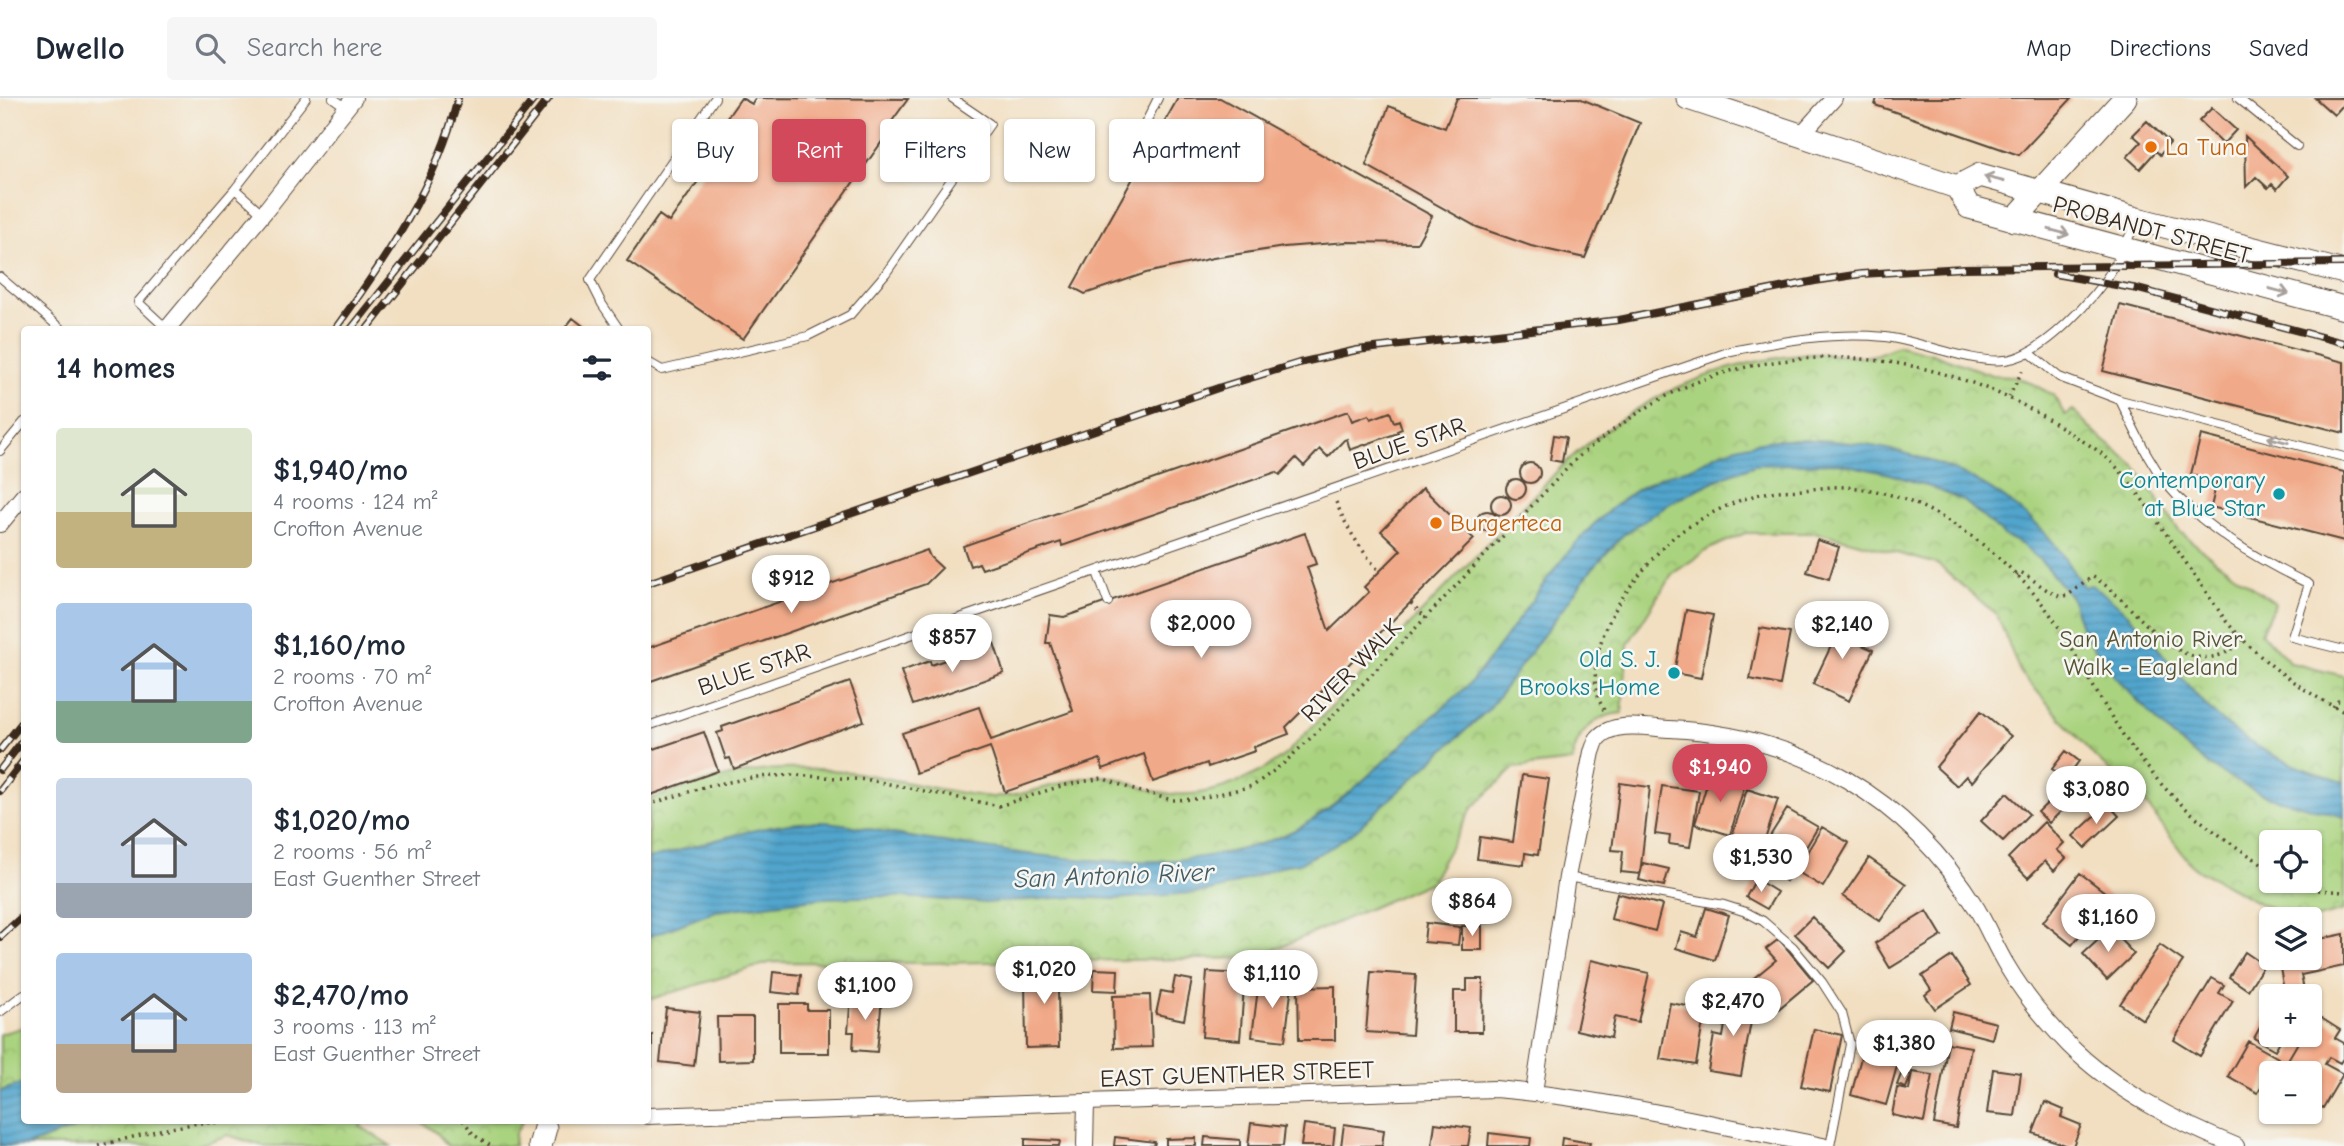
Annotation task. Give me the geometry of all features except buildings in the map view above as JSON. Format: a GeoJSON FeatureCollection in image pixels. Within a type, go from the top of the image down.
{"type":"FeatureCollection","features":[{"type":"Feature","properties":{"kind":"main road","name":"PROBANDT STREET"},"geometry":{"type":"LineString","coordinates":[[1688,98],[1956,187],[1969,207],[2344,308]]}},
{"type":"Feature","properties":{"kind":"main road"},"geometry":{"type":"LineString","coordinates":[[2014,220],[2125,98]]}},
{"type":"Feature","properties":{"kind":"main road","name":"PROBANDT STREET"},"geometry":{"type":"LineString","coordinates":[[1956,187],[1980,176],[2344,272]]}},
{"type":"Feature","properties":{"kind":"street"},"geometry":{"type":"LineString","coordinates":[[1800,136],[1834,98]]}},
{"type":"Feature","properties":{"kind":"street"},"geometry":{"type":"LineString","coordinates":[[170,326],[351,103]]}},
{"type":"Feature","properties":{"kind":"street"},"geometry":{"type":"LineString","coordinates":[[0,524],[21,499]]}},
{"type":"Feature","properties":{"kind":"street"},"geometry":{"type":"LineString","coordinates":[[1534,1092],[1567,877],[1591,752],[1599,737],[1613,729],[1703,731],[1774,746],[1841,775],[1872,795],[1900,818],[1940,859],[1978,911],[2019,986],[2071,1046],[2110,1079],[2185,1125],[2236,1146]]}},
{"type":"Feature","properties":{"kind":"street","name":"EAST GUENTHER STREET"},"geometry":{"type":"LineString","coordinates":[[651,1116],[1495,1089],[1534,1092],[1823,1146]]}},
{"type":"Feature","properties":{"kind":"street"},"geometry":{"type":"LineString","coordinates":[[1085,1146],[1086,1102]]}},
{"type":"Feature","properties":{"kind":"lane"},"geometry":{"type":"LineString","coordinates":[[164,326],[138,302],[235,189],[306,98]]}},
{"type":"Feature","properties":{"kind":"lane"},"geometry":{"type":"LineString","coordinates":[[333,98],[351,103]]}},
{"type":"Feature","properties":{"kind":"lane"},"geometry":{"type":"LineString","coordinates":[[617,326],[590,280],[715,98]]}},
{"type":"Feature","properties":{"kind":"lane"},"geometry":{"type":"LineString","coordinates":[[651,364],[662,370],[808,336],[850,315],[886,273],[990,124],[952,98]]}},
{"type":"Feature","properties":{"kind":"lane"},"geometry":{"type":"LineString","coordinates":[[1148,119],[1158,98]]}},
{"type":"Feature","properties":{"kind":"lane"},"geometry":{"type":"LineString","coordinates":[[2238,98],[2297,146]]}},
{"type":"Feature","properties":{"kind":"lane"},"geometry":{"type":"LineString","coordinates":[[235,189],[263,214]]}},
{"type":"Feature","properties":{"kind":"lane","name":"BLUE STAR"},"geometry":{"type":"LineString","coordinates":[[651,725],[1731,351],[1800,338],[1852,335],[1903,340],[1992,359],[2004,360],[2030,353],[2076,313],[2115,266],[2137,219]]}},
{"type":"Feature","properties":{"kind":"lane"},"geometry":{"type":"LineString","coordinates":[[0,277],[57,326]]}},
{"type":"Feature","properties":{"kind":"lane"},"geometry":{"type":"LineString","coordinates":[[2030,353],[2059,377],[2120,400],[2344,457]]}},
{"type":"Feature","properties":{"kind":"lane"},"geometry":{"type":"LineString","coordinates":[[2120,400],[2143,447],[2177,497],[2220,532],[2266,564],[2309,584],[2292,638],[2344,650]]}},
{"type":"Feature","properties":{"kind":"lane"},"geometry":{"type":"LineString","coordinates":[[0,451],[21,426]]}},
{"type":"Feature","properties":{"kind":"lane"},"geometry":{"type":"LineString","coordinates":[[1097,572],[1108,602]]}},
{"type":"Feature","properties":{"kind":"lane"},"geometry":{"type":"LineString","coordinates":[[1567,877],[1735,909],[1763,922],[1793,947],[1822,982],[1842,1013],[1850,1044],[1830,1146]]}},
{"type":"Feature","properties":{"kind":"lane"},"geometry":{"type":"LineString","coordinates":[[0,1012],[21,996]]}},
{"type":"Feature","properties":{"kind":"path"},"geometry":{"type":"LineString","coordinates":[[2009,397],[2030,353]]}},
{"type":"Feature","properties":{"kind":"path","name":"RIVER WALK"},"geometry":{"type":"LineString","coordinates":[[651,804],[706,786],[756,777],[793,775],[869,780],[999,806],[1061,786],[1102,778],[1172,800],[1196,799],[1253,786],[1283,764],[1318,731],[1578,457],[1645,407],[1694,384],[1730,372],[1788,360],[1833,356],[1893,363],[1952,376],[2009,397],[2043,414],[2106,457],[2121,473],[2243,641],[2297,686],[2344,712]]}},
{"type":"Feature","properties":{"kind":"path"},"geometry":{"type":"LineString","coordinates":[[1604,710],[1596,689],[1603,630],[1625,593],[1657,554],[1678,534],[1706,516],[1769,492],[1844,486],[1878,491],[1946,519],[1972,535],[2016,575],[2051,616],[2118,727],[2157,780],[2190,812],[2259,862]]}},
{"type":"Feature","properties":{"kind":"path"},"geometry":{"type":"LineString","coordinates":[[1331,491],[1361,551],[1380,572]]}},
{"type":"Feature","properties":{"kind":"path"},"geometry":{"type":"LineString","coordinates":[[2016,575],[2020,572],[2032,576],[2055,597],[2062,597],[2093,578],[2109,586],[2162,641],[2186,654],[2204,657],[2220,655],[2243,641]]}},
{"type":"Feature","properties":{"kind":"path"},"geometry":{"type":"LineString","coordinates":[[1411,603],[1426,618]]}},
{"type":"Feature","properties":{"kind":"path"},"geometry":{"type":"LineString","coordinates":[[2333,707],[2338,701],[2344,702]]}},
{"type":"Feature","properties":{"kind":"path"},"geometry":{"type":"LineString","coordinates":[[2322,890],[2344,892]]}},
{"type":"Feature","properties":{"kind":"path"},"geometry":{"type":"LineString","coordinates":[[98,1146],[160,1130],[198,1124]]}},
{"type":"Feature","properties":{"kind":"path"},"geometry":{"type":"LineString","coordinates":[[466,1124],[474,1135],[491,1146]]}},
{"type":"Feature","properties":{"kind":"green space","name":"San Antonio River Walk - Eagleland"},"geometry":{"type":"Polygon","coordinates":[[[1899,346],[1937,355],[1992,375],[2011,376],[2027,381],[2053,395],[2065,415],[2073,410],[2095,433],[2136,467],[2179,531],[2275,603],[2261,633],[2291,663],[2344,676],[2344,911],[2322,917],[2322,907],[2267,907],[2193,867],[2145,803],[2095,757],[2020,672],[1997,615],[1937,564],[1820,533],[1745,533],[1709,549],[1672,574],[1628,644],[1622,713],[1603,717],[1588,727],[1578,742],[1572,761],[1514,768],[1472,808],[1431,882],[1255,958],[929,963],[772,962],[651,999],[651,799],[732,776],[784,769],[836,770],[992,797],[1019,794],[1097,776],[1112,777],[1171,794],[1207,792],[1225,787],[1258,772],[1287,753],[1565,463],[1620,420],[1648,402],[1678,388],[1740,365],[1810,354],[1869,356],[1899,346]]]}},
{"type":"Feature","properties":{"kind":"green space"},"geometry":{"type":"Polygon","coordinates":[[[21,1028],[21,1124],[362,1124],[360,1126],[391,1146],[263,1146],[228,1135],[196,1146],[0,1146],[0,1034],[21,1028]]]}},
{"type":"Feature","properties":{"kind":"green space"},"geometry":{"type":"Polygon","coordinates":[[[425,1124],[521,1124],[515,1134],[514,1146],[448,1146],[425,1124]]]}},
{"type":"Feature","properties":{"kind":"water","name":"San Antonio River"},"geometry":{"type":"Polygon","coordinates":[[[1785,439],[1821,440],[1890,450],[1956,471],[1987,487],[2016,507],[2043,531],[2084,587],[2091,585],[2127,613],[2200,700],[2229,728],[2276,756],[2344,782],[2344,817],[2266,796],[2210,766],[2172,736],[2115,677],[2082,630],[2071,597],[2041,561],[2021,544],[2006,537],[1964,501],[1890,474],[1838,463],[1755,465],[1671,502],[1623,535],[1592,569],[1489,709],[1356,830],[1327,850],[1299,863],[1281,866],[1230,886],[1206,892],[1115,899],[1072,897],[986,903],[888,896],[824,898],[716,911],[651,936],[651,858],[733,835],[777,826],[831,823],[1011,852],[1109,861],[1158,861],[1207,856],[1253,846],[1297,829],[1346,795],[1467,686],[1560,563],[1581,537],[1605,514],[1631,493],[1661,477],[1692,467],[1715,455],[1758,442],[1785,439]]]}},
{"type":"Feature","properties":{"kind":"water"},"geometry":{"type":"Polygon","coordinates":[[[21,1084],[21,1124],[86,1124],[27,1146],[0,1146],[0,1091],[21,1084]]]}},
{"type":"Feature","properties":{"kind":"railway"},"geometry":{"type":"LineString","coordinates":[[337,326],[408,220],[437,161],[458,98]]}},
{"type":"Feature","properties":{"kind":"railway"},"geometry":{"type":"LineString","coordinates":[[353,326],[535,98]]}},
{"type":"Feature","properties":{"kind":"railway"},"geometry":{"type":"LineString","coordinates":[[369,326],[549,98]]}},
{"type":"Feature","properties":{"kind":"railway"},"geometry":{"type":"LineString","coordinates":[[651,582],[1221,387],[1299,363],[1357,350],[1619,320],[1861,274],[1964,268],[2344,263]]}},
{"type":"Feature","properties":{"kind":"railway"},"geometry":{"type":"LineString","coordinates":[[2055,274],[2138,289],[2344,343]]}},
{"type":"Feature","properties":{"kind":"railway"},"geometry":{"type":"LineString","coordinates":[[0,750],[21,724]]}},
{"type":"Feature","properties":{"kind":"railway"},"geometry":{"type":"LineString","coordinates":[[0,770],[21,743]]}},
{"type":"Feature","properties":{"kind":"railway"},"geometry":{"type":"LineString","coordinates":[[0,791],[21,764]]}},
{"type":"Feature","properties":{"kind":"railway"},"geometry":{"type":"LineString","coordinates":[[0,937],[21,918]]}},
{"type":"Feature","properties":{"kind":"place","name":"La Tuna"},"geometry":{"type":"Point","coordinates":[2151,147]}},
{"type":"Feature","properties":{"kind":"place","name":"Contemporary at Blue Star"},"geometry":{"type":"Point","coordinates":[2279,494]}},
{"type":"Feature","properties":{"kind":"place","name":"Burgerteca"},"geometry":{"type":"Point","coordinates":[1436,523]}},
{"type":"Feature","properties":{"kind":"place","name":"Old S. J. Brooks Home"},"geometry":{"type":"Point","coordinates":[1674,673]}}]}
